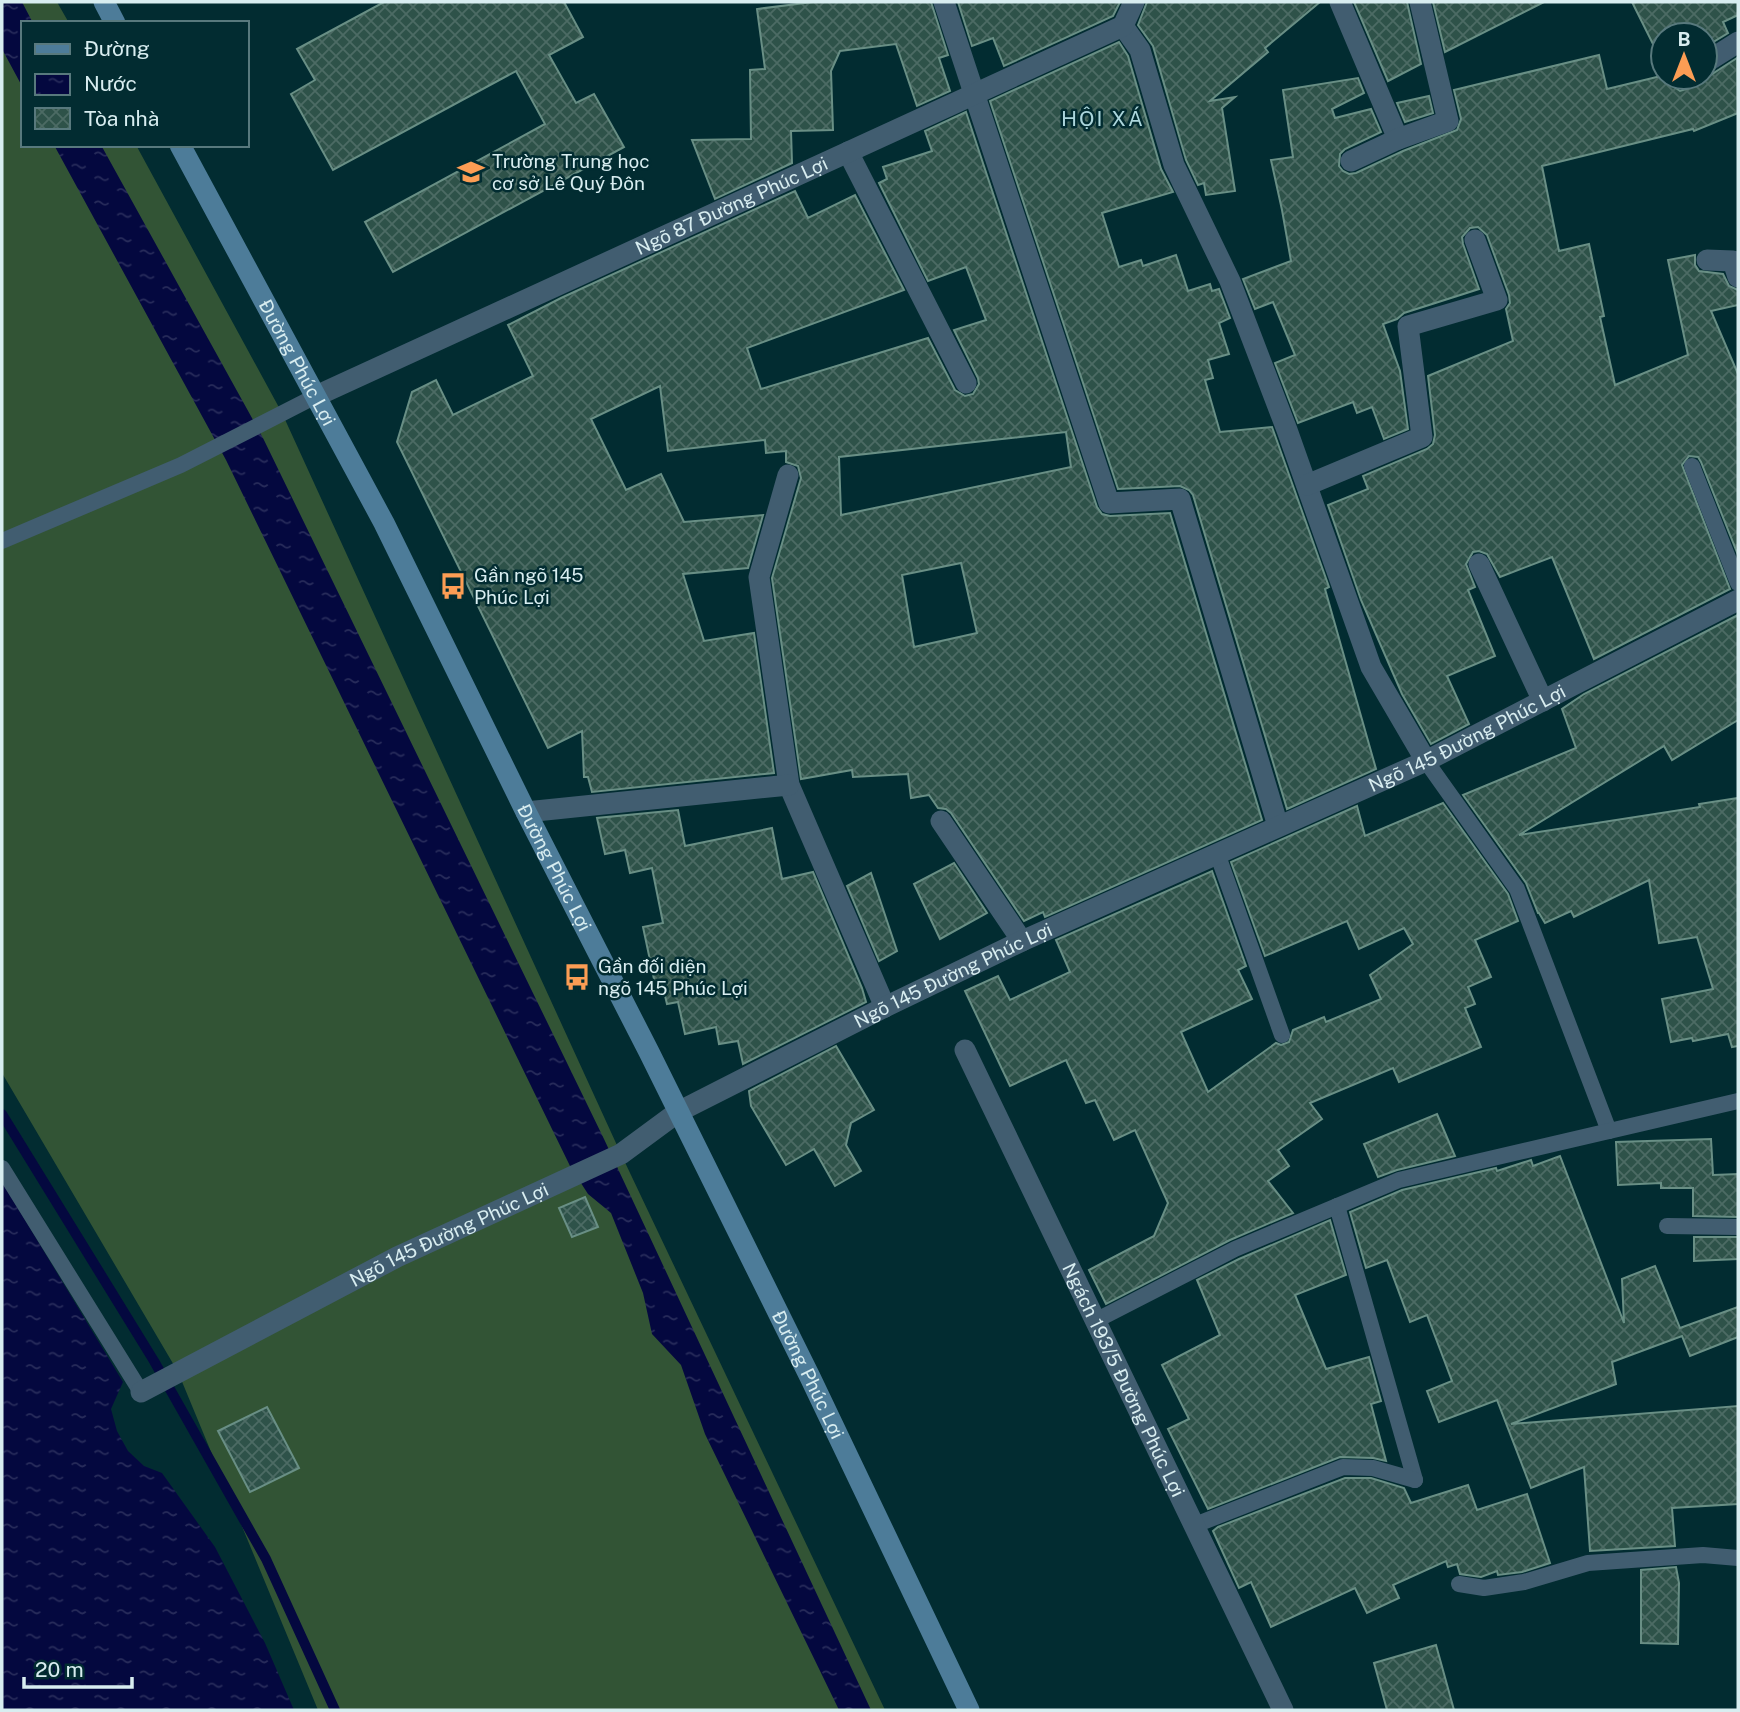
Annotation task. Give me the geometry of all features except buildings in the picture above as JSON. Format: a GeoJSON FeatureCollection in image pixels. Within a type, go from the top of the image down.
{"type":"FeatureCollection","features":[{"type":"Feature","properties":{"kind":"street"},"geometry":{"type":"LineString","coordinates":[[104,2],[114,21]]}},
{"type":"Feature","properties":{"kind":"street"},"geometry":{"type":"LineString","coordinates":[[944,2],[1109,503],[1180,499],[1278,826]]}},
{"type":"Feature","properties":{"kind":"street"},"geometry":{"type":"LineString","coordinates":[[1134,2],[1123,26],[1140,50],[1174,166],[1230,281],[1307,485],[1370,667],[1426,761]]}},
{"type":"Feature","properties":{"kind":"street"},"geometry":{"type":"LineString","coordinates":[[1340,2],[1398,138]]}},
{"type":"Feature","properties":{"kind":"street"},"geometry":{"type":"LineString","coordinates":[[1351,161],[1398,138],[1448,121],[1420,2]]}},
{"type":"Feature","properties":{"kind":"street","name":"Ngõ 87 Đường Phúc Lợi"},"geometry":{"type":"LineString","coordinates":[[316,396],[1123,26]]}},
{"type":"Feature","properties":{"kind":"street"},"geometry":{"type":"LineString","coordinates":[[1719,54],[1738,42]]}},
{"type":"Feature","properties":{"kind":"street","name":"Đường Phúc Lợi"},"geometry":{"type":"LineString","coordinates":[[181,147],[384,523],[810,1377],[969,1710]]}},
{"type":"Feature","properties":{"kind":"street"},"geometry":{"type":"LineString","coordinates":[[848,152],[966,383]]}},
{"type":"Feature","properties":{"kind":"street"},"geometry":{"type":"LineString","coordinates":[[1307,485],[1422,437],[1408,326],[1497,300],[1475,240]]}},
{"type":"Feature","properties":{"kind":"street"},"geometry":{"type":"LineString","coordinates":[[1707,260],[1733,261],[1738,277]]}},
{"type":"Feature","properties":{"kind":"street"},"geometry":{"type":"LineString","coordinates":[[788,475],[759,577],[789,785],[885,1007]]}},
{"type":"Feature","properties":{"kind":"street"},"geometry":{"type":"LineString","coordinates":[[1479,564],[1543,701]]}},
{"type":"Feature","properties":{"kind":"street","name":"Ngõ 145 Đường Phúc Lợi"},"geometry":{"type":"LineString","coordinates":[[146,1389],[397,1257],[621,1154],[678,1112],[885,1007],[1022,941],[1426,761],[1738,600]]}},
{"type":"Feature","properties":{"kind":"street"},"geometry":{"type":"LineString","coordinates":[[526,812],[789,785]]}},
{"type":"Feature","properties":{"kind":"street"},"geometry":{"type":"LineString","coordinates":[[941,821],[1022,941]]}},
{"type":"Feature","properties":{"kind":"street","name":"Ngách 193/5 Đường Phúc Lợi"},"geometry":{"type":"LineString","coordinates":[[965,1050],[1283,1710]]}},
{"type":"Feature","properties":{"kind":"lane"},"geometry":{"type":"LineString","coordinates":[[2,541],[181,465],[316,396]]}},
{"type":"Feature","properties":{"kind":"lane"},"geometry":{"type":"LineString","coordinates":[[1692,466],[1738,583]]}},
{"type":"Feature","properties":{"kind":"lane"},"geometry":{"type":"LineString","coordinates":[[1426,761],[1517,889],[1609,1131]]}},
{"type":"Feature","properties":{"kind":"lane"},"geometry":{"type":"LineString","coordinates":[[1217,853],[1282,1035]]}},
{"type":"Feature","properties":{"kind":"lane"},"geometry":{"type":"LineString","coordinates":[[1095,1321],[1235,1249],[1399,1180],[1738,1101]]}},
{"type":"Feature","properties":{"kind":"lane"},"geometry":{"type":"LineString","coordinates":[[2,1168],[146,1389]]}},
{"type":"Feature","properties":{"kind":"lane"},"geometry":{"type":"LineString","coordinates":[[1195,1525],[1343,1466],[1373,1468],[1415,1480],[1337,1206]]}},
{"type":"Feature","properties":{"kind":"lane"},"geometry":{"type":"LineString","coordinates":[[1667,1226],[1738,1227]]}},
{"type":"Feature","properties":{"kind":"lane"},"geometry":{"type":"LineString","coordinates":[[1459,1584],[1484,1588],[1524,1582],[1588,1563],[1703,1555],[1738,1559]]}},
{"type":"Feature","properties":{"kind":"green space"},"geometry":{"type":"Polygon","coordinates":[[[2,2],[57,2],[68,21],[21,21],[21,147],[137,147],[282,413],[621,1154],[885,1710],[318,1710],[178,1372],[2,1073],[2,2]]]}},
{"type":"Feature","properties":{"kind":"water"},"geometry":{"type":"Polygon","coordinates":[[[2,2],[22,2],[32,21],[21,21],[21,84],[2,49],[2,2]]]}},
{"type":"Feature","properties":{"kind":"water"},"geometry":{"type":"Polygon","coordinates":[[[55,147],[102,147],[263,438],[604,1139],[871,1710],[839,1710],[705,1434],[681,1365],[652,1334],[643,1293],[611,1213],[588,1194],[570,1166],[226,460],[55,147]]]}},
{"type":"Feature","properties":{"kind":"water"},"geometry":{"type":"Polygon","coordinates":[[[2,1182],[123,1382],[111,1409],[117,1431],[128,1451],[144,1466],[162,1473],[215,1547],[265,1643],[294,1710],[2,1710],[2,1182]]]}},
{"type":"Feature","properties":{"kind":"waterway"},"geometry":{"type":"LineString","coordinates":[[2,1114],[154,1361],[266,1559],[335,1710]]}},
{"type":"Feature","properties":{"kind":"place","name":"Trường Trung học cơ sở Lê Quý Đôn"},"geometry":{"type":"Point","coordinates":[471,172]}},
{"type":"Feature","properties":{"kind":"place","name":"Gần ngõ 145 Phúc Lợi"},"geometry":{"type":"Point","coordinates":[453,586]}},
{"type":"Feature","properties":{"kind":"place","name":"Gần đối diện ngõ 145 Phúc Lợi"},"geometry":{"type":"Point","coordinates":[577,977]}},
{"type":"Feature","properties":{"kind":"district","name":"HỘI XÁ"},"geometry":{"type":"Point","coordinates":[1103,119]}}]}
